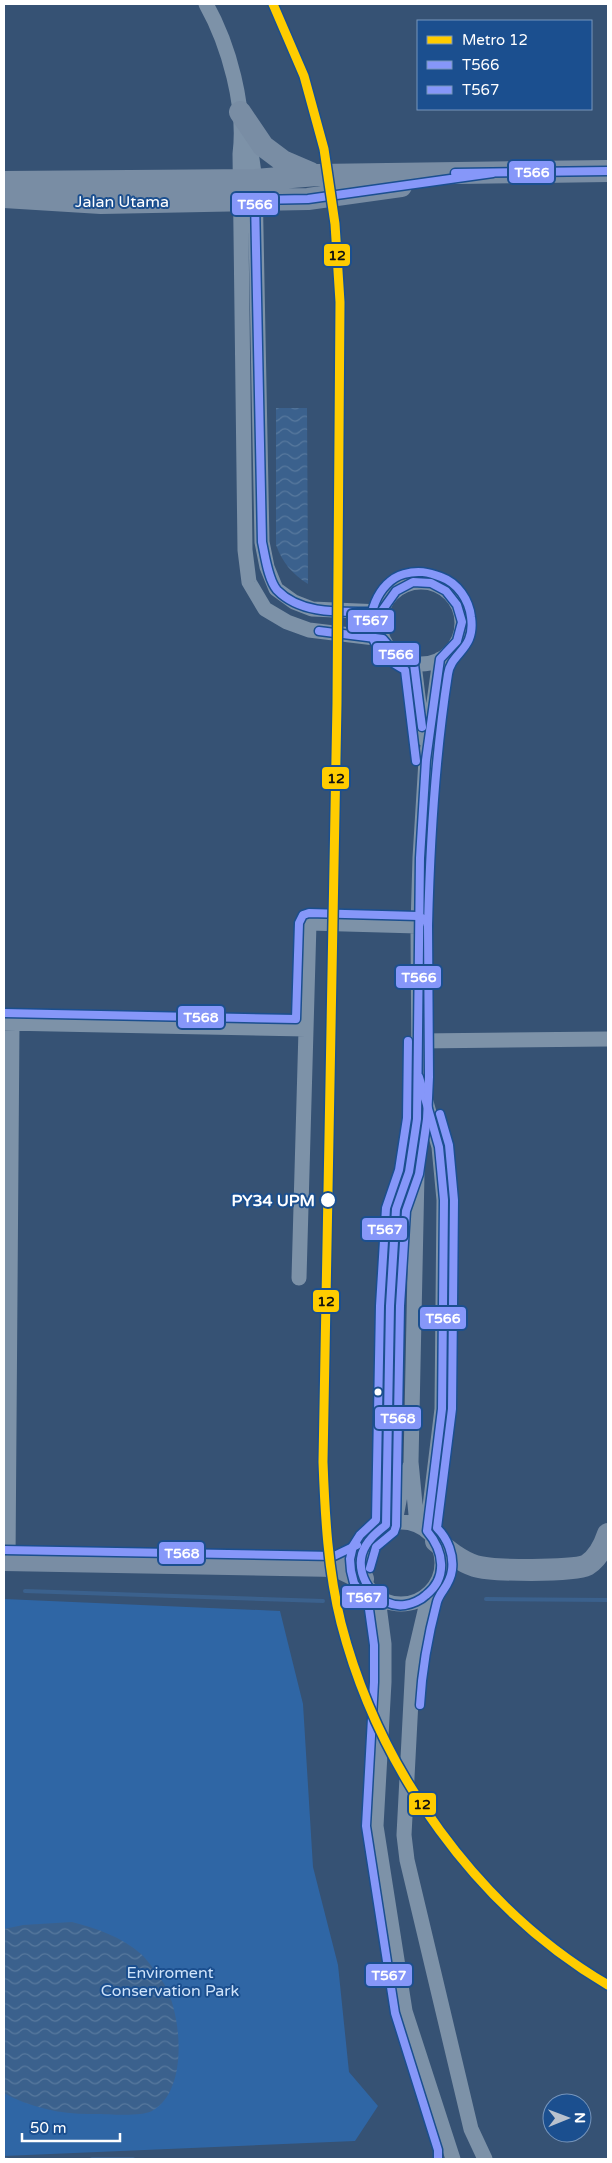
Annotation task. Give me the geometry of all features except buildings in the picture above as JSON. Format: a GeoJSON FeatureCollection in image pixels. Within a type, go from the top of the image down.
{"type":"FeatureCollection","features":[{"type":"Feature","properties":{"kind":"street"},"geometry":{"type":"LineString","coordinates":[[206,4],[214,19],[236,86],[242,122],[240,154],[248,190],[262,542],[267,567],[276,588],[294,602],[312,609],[381,612]]}},
{"type":"Feature","properties":{"kind":"street"},"geometry":{"type":"LineString","coordinates":[[242,122],[263,146],[283,161],[317,175]]}},
{"type":"Feature","properties":{"kind":"street"},"geometry":{"type":"LineString","coordinates":[[248,190],[317,175],[608,171]]}},
{"type":"Feature","properties":{"kind":"street"},"geometry":{"type":"LineString","coordinates":[[248,190],[308,199],[493,173]]}},
{"type":"Feature","properties":{"kind":"street","name":"Jalan Utama"},"geometry":{"type":"LineString","coordinates":[[4,182],[248,190]]}},
{"type":"Feature","properties":{"kind":"street"},"geometry":{"type":"LineString","coordinates":[[248,190],[245,550],[249,582],[265,610],[287,622],[309,630],[383,639]]}},
{"type":"Feature","properties":{"kind":"street","name":"Jalan Utama"},"geometry":{"type":"LineString","coordinates":[[4,197],[101,202],[248,190]]}},
{"type":"Feature","properties":{"kind":"street"},"geometry":{"type":"LineString","coordinates":[[421,581],[434,583],[446,590],[455,600],[460,610],[461,633],[456,644],[450,653],[427,664],[414,664],[401,659],[390,651],[383,639],[380,626],[381,612],[387,600],[396,590],[408,583],[421,581]]}},
{"type":"Feature","properties":{"kind":"street"},"geometry":{"type":"LineString","coordinates":[[440,659],[426,760],[418,926],[419,1077],[411,1462],[427,1532],[442,1554],[442,1569],[438,1582],[429,1594],[418,1601],[405,1605],[391,1604],[378,1598],[369,1590],[363,1579],[360,1567],[361,1554],[366,1542],[374,1532],[390,1524],[406,1522],[427,1532],[458,1558],[476,1566],[496,1569],[581,1567],[588,1564],[602,1550],[608,1534]]}},
{"type":"Feature","properties":{"kind":"street"},"geometry":{"type":"LineString","coordinates":[[414,664],[426,760]]}},
{"type":"Feature","properties":{"kind":"street"},"geometry":{"type":"LineString","coordinates":[[299,1278],[309,923],[418,926]]}},
{"type":"Feature","properties":{"kind":"street"},"geometry":{"type":"LineString","coordinates":[[306,1029],[8,1023],[6,1561],[336,1566],[363,1579]]}},
{"type":"Feature","properties":{"kind":"street"},"geometry":{"type":"LineString","coordinates":[[418,1041],[608,1039]]}},
{"type":"Feature","properties":{"kind":"street"},"geometry":{"type":"LineString","coordinates":[[419,1077],[439,1147],[444,1200],[442,1409],[427,1532]]}},
{"type":"Feature","properties":{"kind":"street"},"geometry":{"type":"LineString","coordinates":[[390,1524],[390,1306],[396,1209],[409,1172],[417,1119]]}},
{"type":"Feature","properties":{"kind":"street"},"geometry":{"type":"LineString","coordinates":[[390,1524],[411,1462]]}},
{"type":"Feature","properties":{"kind":"street"},"geometry":{"type":"LineString","coordinates":[[336,1566],[361,1554]]}},
{"type":"Feature","properties":{"kind":"street"},"geometry":{"type":"LineString","coordinates":[[429,1594],[412,1662],[404,1835],[407,1860],[471,2129],[485,2159]]}},
{"type":"Feature","properties":{"kind":"street"},"geometry":{"type":"LineString","coordinates":[[378,1598],[384,1644],[384,1682],[376,1826],[405,2010],[450,2156]]}},
{"type":"Feature","properties":{"kind":"green space","name":"Enviroment Conservation Park"},"geometry":{"type":"Polygon","coordinates":[[[4,1599],[280,1611],[303,1704],[313,1867],[338,1965],[349,2072],[378,2106],[355,2141],[4,2156],[4,1599]]]}},
{"type":"Feature","properties":{"kind":"water"},"geometry":{"type":"Polygon","coordinates":[[[276,408],[307,408],[308,584],[288,567],[276,545],[276,408]]]}},
{"type":"Feature","properties":{"kind":"water"},"geometry":{"type":"Polygon","coordinates":[[[72,1922],[108,1934],[134,1948],[147,1960],[166,1987],[176,2017],[178,2054],[172,2088],[164,2101],[152,2111],[133,2115],[72,2113],[48,2110],[25,2103],[4,2093],[4,1929],[23,1925],[72,1922]]]}},
{"type":"Feature","properties":{"kind":"waterway"},"geometry":{"type":"LineString","coordinates":[[25,1591],[323,1601]]}},
{"type":"Feature","properties":{"kind":"waterway"},"geometry":{"type":"LineString","coordinates":[[486,1599],[608,1600]]}},
{"type":"Feature","properties":{"kind":"waterway"},"geometry":{"type":"LineString","coordinates":[[92,2159],[133,2159]]}},
{"type":"Feature","properties":{"kind":"metro line","name":"12"},"geometry":{"type":"LineString","coordinates":[[273,4],[304,76],[324,149],[335,224],[340,302],[337,703],[323,1462],[326,1523],[333,1584],[341,1623],[358,1678],[380,1731],[408,1782],[440,1830],[476,1875],[516,1917],[560,1953],[608,1985]]}},
{"type":"Feature","properties":{"kind":"transit line","name":"T566"},"geometry":{"type":"LineString","coordinates":[[455,173],[608,171]]}},
{"type":"Feature","properties":{"kind":"transit line","name":"T566"},"geometry":{"type":"LineString","coordinates":[[419,1077],[439,1147],[444,1200],[442,1409],[427,1531],[437,1547],[441,1564],[438,1581],[426,1595],[411,1604],[395,1605],[386,1602],[371,1590],[362,1573],[361,1564],[362,1554],[366,1545],[386,1525],[390,1306],[396,1209],[409,1172],[417,1119],[420,858],[426,760],[440,659],[457,641],[462,622],[457,605],[446,591],[431,583],[413,582],[396,591],[381,612],[340,612],[312,609],[299,605],[277,590],[271,580],[262,542],[255,200],[308,199],[493,173]]}},
{"type":"Feature","properties":{"kind":"transit line","name":"T567"},"geometry":{"type":"LineString","coordinates":[[416,761],[405,670],[391,662],[380,652],[375,643],[371,623],[375,602],[387,584],[404,574],[418,572],[441,577],[453,583],[462,593],[468,604],[472,628],[467,644],[454,660],[448,674],[434,800],[428,926]]}},
{"type":"Feature","properties":{"kind":"transit line","name":"T566"},"geometry":{"type":"LineString","coordinates":[[319,631],[383,639],[396,654],[414,664],[422,727]]}},
{"type":"Feature","properties":{"kind":"transit line","name":"T568"},"geometry":{"type":"LineString","coordinates":[[4,1013],[296,1019],[299,923],[303,915],[309,913],[418,916],[426,920],[428,926],[429,1077],[427,1119],[419,1174],[406,1211],[400,1306],[396,1526],[394,1532],[376,1547],[370,1568]]}},
{"type":"Feature","properties":{"kind":"transit line","name":"T567"},"geometry":{"type":"LineString","coordinates":[[408,1041],[407,1118],[399,1170],[386,1208],[380,1306],[376,1520],[360,1535],[353,1546],[350,1559],[354,1583],[368,1602],[374,1645],[374,1682],[366,1826],[395,2013],[438,2150],[438,2159]]}},
{"type":"Feature","properties":{"kind":"transit line","name":"T567"},"geometry":{"type":"LineString","coordinates":[[420,1705],[431,1627],[437,1602],[451,1576],[452,1570],[449,1548],[437,1528],[452,1409],[454,1200],[449,1145],[440,1114]]}},
{"type":"Feature","properties":{"kind":"transit line","name":"T568"},"geometry":{"type":"LineString","coordinates":[[4,1550],[334,1556],[357,1545]]}},
{"type":"Feature","properties":{"kind":"place","name":"PY34 UPM"},"geometry":{"type":"Point","coordinates":[328,1200]}}]}
